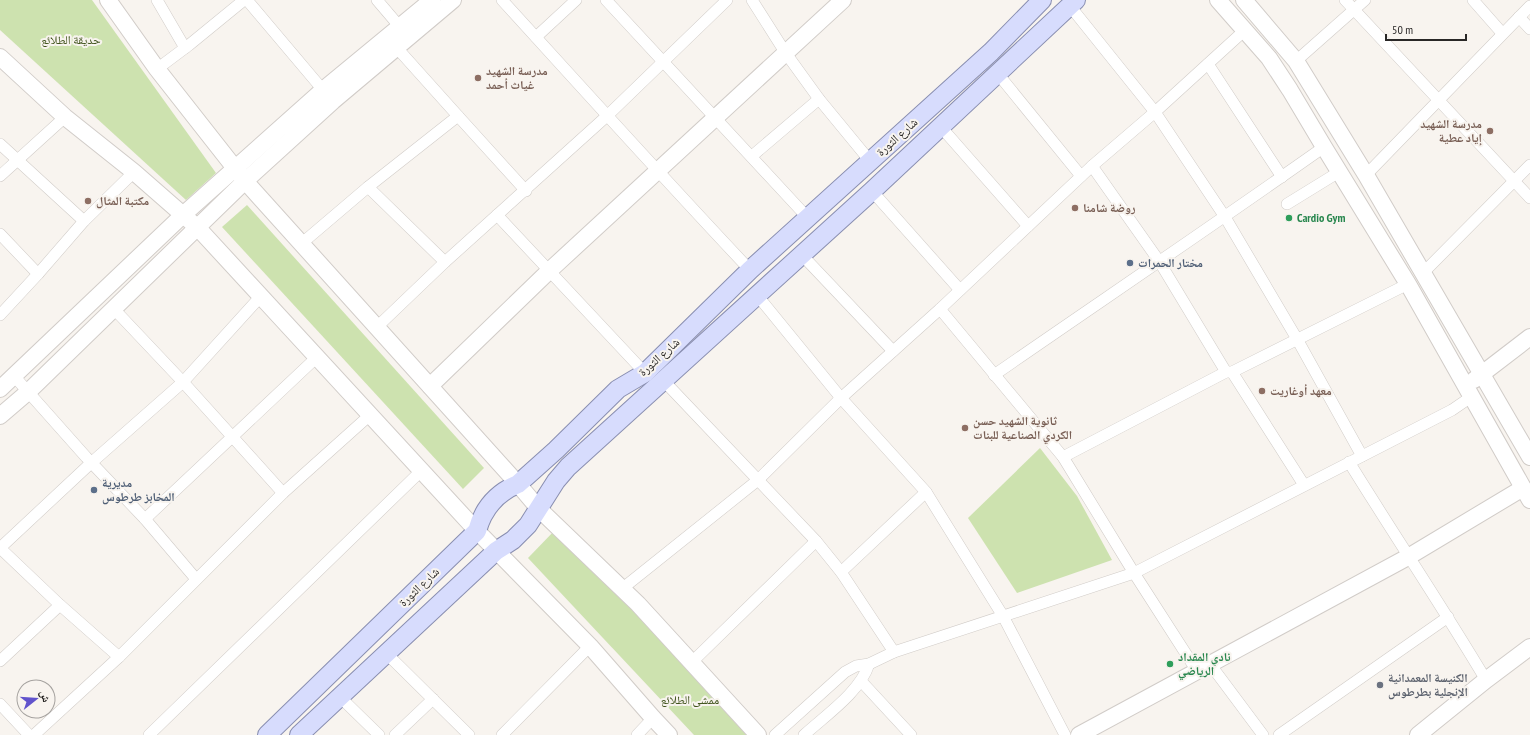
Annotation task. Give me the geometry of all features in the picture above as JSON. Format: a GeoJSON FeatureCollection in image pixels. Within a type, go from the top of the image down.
{"type":"FeatureCollection","features":[{"type":"Feature","properties":{"kind":"main road","name":"شارع الثورة"},"geometry":{"type":"LineString","coordinates":[[267,735],[477,531],[482,516],[491,502],[504,491],[518,484],[556,450],[618,388],[645,373],[750,270],[991,52],[1042,0]]}},
{"type":"Feature","properties":{"kind":"main road","name":"شارع الثورة"},"geometry":{"type":"LineString","coordinates":[[299,735],[496,551],[521,533],[528,525],[556,481],[568,467],[872,191],[1073,3]]}},
{"type":"Feature","properties":{"kind":"street"},"geometry":{"type":"LineString","coordinates":[[108,0],[157,69],[245,181],[539,508],[623,588],[758,735]]}},
{"type":"Feature","properties":{"kind":"street"},"geometry":{"type":"LineString","coordinates":[[157,0],[185,48]]}},
{"type":"Feature","properties":{"kind":"street"},"geometry":{"type":"LineString","coordinates":[[157,69],[244,0]]}},
{"type":"Feature","properties":{"kind":"street"},"geometry":{"type":"LineString","coordinates":[[247,0],[324,90]]}},
{"type":"Feature","properties":{"kind":"street"},"geometry":{"type":"LineString","coordinates":[[377,0],[400,27]]}},
{"type":"Feature","properties":{"kind":"street"},"geometry":{"type":"LineString","coordinates":[[0,389],[234,168],[324,90],[432,0]]}},
{"type":"Feature","properties":{"kind":"street"},"geometry":{"type":"LineString","coordinates":[[0,416],[28,392],[245,181],[333,101],[453,0]]}},
{"type":"Feature","properties":{"kind":"street"},"geometry":{"type":"LineString","coordinates":[[502,0],[608,115],[658,172],[750,270]]}},
{"type":"Feature","properties":{"kind":"street"},"geometry":{"type":"LineString","coordinates":[[536,37],[576,0]]}},
{"type":"Feature","properties":{"kind":"street"},"geometry":{"type":"LineString","coordinates":[[606,0],[807,217]]}},
{"type":"Feature","properties":{"kind":"street"},"geometry":{"type":"LineString","coordinates":[[376,327],[445,262],[526,191],[608,115],[727,0]]}},
{"type":"Feature","properties":{"kind":"street"},"geometry":{"type":"LineString","coordinates":[[752,0],[785,52],[819,99],[870,161]]}},
{"type":"Feature","properties":{"kind":"street"},"geometry":{"type":"LineString","coordinates":[[430,386],[549,271],[843,0]]}},
{"type":"Feature","properties":{"kind":"street"},"geometry":{"type":"LineString","coordinates":[[1079,735],[1527,494],[1408,284],[1282,77],[1269,58],[1218,0]]}},
{"type":"Feature","properties":{"kind":"street"},"geometry":{"type":"LineString","coordinates":[[1244,0],[1296,61],[1366,175],[1485,379],[1526,440],[1530,458]]}},
{"type":"Feature","properties":{"kind":"street"},"geometry":{"type":"LineString","coordinates":[[1344,0],[1530,198]]}},
{"type":"Feature","properties":{"kind":"street"},"geometry":{"type":"LineString","coordinates":[[1296,61],[1365,0]]}},
{"type":"Feature","properties":{"kind":"street"},"geometry":{"type":"LineString","coordinates":[[1473,0],[1502,33]]}},
{"type":"Feature","properties":{"kind":"street"},"geometry":{"type":"LineString","coordinates":[[1073,3],[1155,112],[1225,217],[1297,339],[1362,456]]}},
{"type":"Feature","properties":{"kind":"street"},"geometry":{"type":"LineString","coordinates":[[1366,175],[1502,33],[1530,6]]}},
{"type":"Feature","properties":{"kind":"street"},"geometry":{"type":"LineString","coordinates":[[1519,17],[1530,29]]}},
{"type":"Feature","properties":{"kind":"street"},"geometry":{"type":"LineString","coordinates":[[623,588],[758,480],[841,398],[940,309],[1081,176],[1155,112],[1245,30]]}},
{"type":"Feature","properties":{"kind":"street"},"geometry":{"type":"LineString","coordinates":[[397,48],[526,191]]}},
{"type":"Feature","properties":{"kind":"street"},"geometry":{"type":"LineString","coordinates":[[0,57],[66,117],[184,214],[198,228],[477,531],[590,646],[669,735]]}},
{"type":"Feature","properties":{"kind":"street"},"geometry":{"type":"LineString","coordinates":[[1208,64],[1282,177]]}},
{"type":"Feature","properties":{"kind":"street"},"geometry":{"type":"LineString","coordinates":[[998,74],[1081,176]]}},
{"type":"Feature","properties":{"kind":"street"},"geometry":{"type":"LineString","coordinates":[[752,156],[819,99]]}},
{"type":"Feature","properties":{"kind":"street"},"geometry":{"type":"LineString","coordinates":[[301,244],[368,187],[458,116]]}},
{"type":"Feature","properties":{"kind":"street"},"geometry":{"type":"LineString","coordinates":[[0,176],[66,117]]}},
{"type":"Feature","properties":{"kind":"street"},"geometry":{"type":"LineString","coordinates":[[941,127],[1028,226]]}},
{"type":"Feature","properties":{"kind":"street"},"geometry":{"type":"LineString","coordinates":[[0,144],[84,220]]}},
{"type":"Feature","properties":{"kind":"street"},"geometry":{"type":"LineString","coordinates":[[994,375],[1225,217],[1324,147]]}},
{"type":"Feature","properties":{"kind":"street"},"geometry":{"type":"LineString","coordinates":[[1423,272],[1530,164]]}},
{"type":"Feature","properties":{"kind":"street"},"geometry":{"type":"LineString","coordinates":[[1092,166],[1159,261],[1229,372],[1304,486]]}},
{"type":"Feature","properties":{"kind":"street"},"geometry":{"type":"LineString","coordinates":[[0,315],[38,274],[84,220],[134,172]]}},
{"type":"Feature","properties":{"kind":"street"},"geometry":{"type":"LineString","coordinates":[[1287,204],[1339,172]]}},
{"type":"Feature","properties":{"kind":"street"},"geometry":{"type":"LineString","coordinates":[[368,187],[445,262]]}},
{"type":"Feature","properties":{"kind":"street"},"geometry":{"type":"LineString","coordinates":[[872,191],[960,290]]}},
{"type":"Feature","properties":{"kind":"street"},"geometry":{"type":"LineString","coordinates":[[497,215],[645,373]]}},
{"type":"Feature","properties":{"kind":"street"},"geometry":{"type":"LineString","coordinates":[[0,234],[38,274]]}},
{"type":"Feature","properties":{"kind":"street"},"geometry":{"type":"LineString","coordinates":[[801,254],[893,351]]}},
{"type":"Feature","properties":{"kind":"street"},"geometry":{"type":"LineString","coordinates":[[1063,457],[1229,372],[1408,284]]}},
{"type":"Feature","properties":{"kind":"street"},"geometry":{"type":"LineString","coordinates":[[757,295],[841,398],[926,492],[1003,616],[1065,735]]}},
{"type":"Feature","properties":{"kind":"street"},"geometry":{"type":"LineString","coordinates":[[119,657],[60,605],[0,548],[91,463],[183,382],[261,296]]}},
{"type":"Feature","properties":{"kind":"street"},"geometry":{"type":"LineString","coordinates":[[114,309],[183,382],[283,493]]}},
{"type":"Feature","properties":{"kind":"street"},"geometry":{"type":"LineString","coordinates":[[940,309],[1063,457],[1134,573],[1203,668],[1263,735]]}},
{"type":"Feature","properties":{"kind":"street"},"geometry":{"type":"LineString","coordinates":[[1485,379],[1530,337]]}},
{"type":"Feature","properties":{"kind":"street"},"geometry":{"type":"LineString","coordinates":[[775,735],[845,672],[856,666],[869,664],[894,652],[1134,573],[1452,410],[1468,391],[1530,351]]}},
{"type":"Feature","properties":{"kind":"street"},"geometry":{"type":"LineString","coordinates":[[145,519],[317,357]]}},
{"type":"Feature","properties":{"kind":"street"},"geometry":{"type":"LineString","coordinates":[[14,376],[91,463],[145,519],[196,579]]}},
{"type":"Feature","properties":{"kind":"street"},"geometry":{"type":"LineString","coordinates":[[663,380],[816,541],[841,572],[894,652]]}},
{"type":"Feature","properties":{"kind":"street"},"geometry":{"type":"LineString","coordinates":[[34,735],[119,657],[283,493],[370,415]]}},
{"type":"Feature","properties":{"kind":"street"},"geometry":{"type":"LineString","coordinates":[[1349,462],[1408,557],[1448,617],[1486,680]]}},
{"type":"Feature","properties":{"kind":"street"},"geometry":{"type":"LineString","coordinates":[[149,735],[421,471]]}},
{"type":"Feature","properties":{"kind":"street"},"geometry":{"type":"LineString","coordinates":[[841,572],[926,492]]}},
{"type":"Feature","properties":{"kind":"street"},"geometry":{"type":"LineString","coordinates":[[692,662],[816,541]]}},
{"type":"Feature","properties":{"kind":"street"},"geometry":{"type":"LineString","coordinates":[[0,661],[60,605]]}},
{"type":"Feature","properties":{"kind":"street"},"geometry":{"type":"LineString","coordinates":[[1279,735],[1448,617]]}},
{"type":"Feature","properties":{"kind":"street"},"geometry":{"type":"LineString","coordinates":[[502,735],[590,646]]}},
{"type":"Feature","properties":{"kind":"street"},"geometry":{"type":"LineString","coordinates":[[1418,735],[1486,680],[1530,648]]}},
{"type":"Feature","properties":{"kind":"street"},"geometry":{"type":"LineString","coordinates":[[386,653],[469,735]]}},
{"type":"Feature","properties":{"kind":"street"},"geometry":{"type":"LineString","coordinates":[[804,735],[857,687],[869,664]]}},
{"type":"Feature","properties":{"kind":"street"},"geometry":{"type":"LineString","coordinates":[[861,681],[911,735]]}},
{"type":"Feature","properties":{"kind":"street"},"geometry":{"type":"LineString","coordinates":[[340,697],[379,735]]}},
{"type":"Feature","properties":{"kind":"street"},"geometry":{"type":"LineString","coordinates":[[395,735],[433,699]]}},
{"type":"Feature","properties":{"kind":"street"},"geometry":{"type":"LineString","coordinates":[[0,704],[29,735]]}},
{"type":"Feature","properties":{"kind":"street"},"geometry":{"type":"LineString","coordinates":[[637,735],[653,718]]}},
{"type":"Feature","properties":{"kind":"green space","name":"حديقة الطلائع"},"geometry":{"type":"Polygon","coordinates":[[[0,0],[92,0],[216,173],[186,200],[0,30],[0,0]]]}},
{"type":"Feature","properties":{"kind":"green space"},"geometry":{"type":"Polygon","coordinates":[[[247,205],[484,468],[463,489],[222,227],[247,205]]]}},
{"type":"Feature","properties":{"kind":"green space"},"geometry":{"type":"Polygon","coordinates":[[[1040,448],[1077,496],[1112,560],[1017,593],[968,518],[1040,448]]]}},
{"type":"Feature","properties":{"kind":"green space","name":"ممشى الطلائع"},"geometry":{"type":"Polygon","coordinates":[[[557,528],[750,732],[746,735],[694,735],[528,558],[557,528]]]}},
{"type":"Feature","properties":{"kind":"place","name":"مدرسة الشهيد غياث أحمد"},"geometry":{"type":"Point","coordinates":[478,78]}},
{"type":"Feature","properties":{"kind":"place","name":"مدرسة الشهيد إياد عطية"},"geometry":{"type":"Point","coordinates":[1490,131]}},
{"type":"Feature","properties":{"kind":"place","name":"مكتبة المثال"},"geometry":{"type":"Point","coordinates":[88,201]}},
{"type":"Feature","properties":{"kind":"place","name":"روضة شامنا"},"geometry":{"type":"Point","coordinates":[1075,208]}},
{"type":"Feature","properties":{"kind":"place","name":"Cardio Gym"},"geometry":{"type":"Point","coordinates":[1289,218]}},
{"type":"Feature","properties":{"kind":"place","name":"مختار الحمرات"},"geometry":{"type":"Point","coordinates":[1130,263]}},
{"type":"Feature","properties":{"kind":"place","name":"معهد أوغاريت"},"geometry":{"type":"Point","coordinates":[1262,391]}},
{"type":"Feature","properties":{"kind":"place","name":"ثانوية الشهيد حسن الكردي الصناعية للبنات"},"geometry":{"type":"Point","coordinates":[965,428]}},
{"type":"Feature","properties":{"kind":"place","name":"مديرية المخابز طرطوس"},"geometry":{"type":"Point","coordinates":[94,490]}},
{"type":"Feature","properties":{"kind":"place","name":"نادي المقداد الرياضي"},"geometry":{"type":"Point","coordinates":[1170,664]}},
{"type":"Feature","properties":{"kind":"place","name":"الكنيسة المعمدانية الإنجلية بطرطوس"},"geometry":{"type":"Point","coordinates":[1380,685]}}]}
